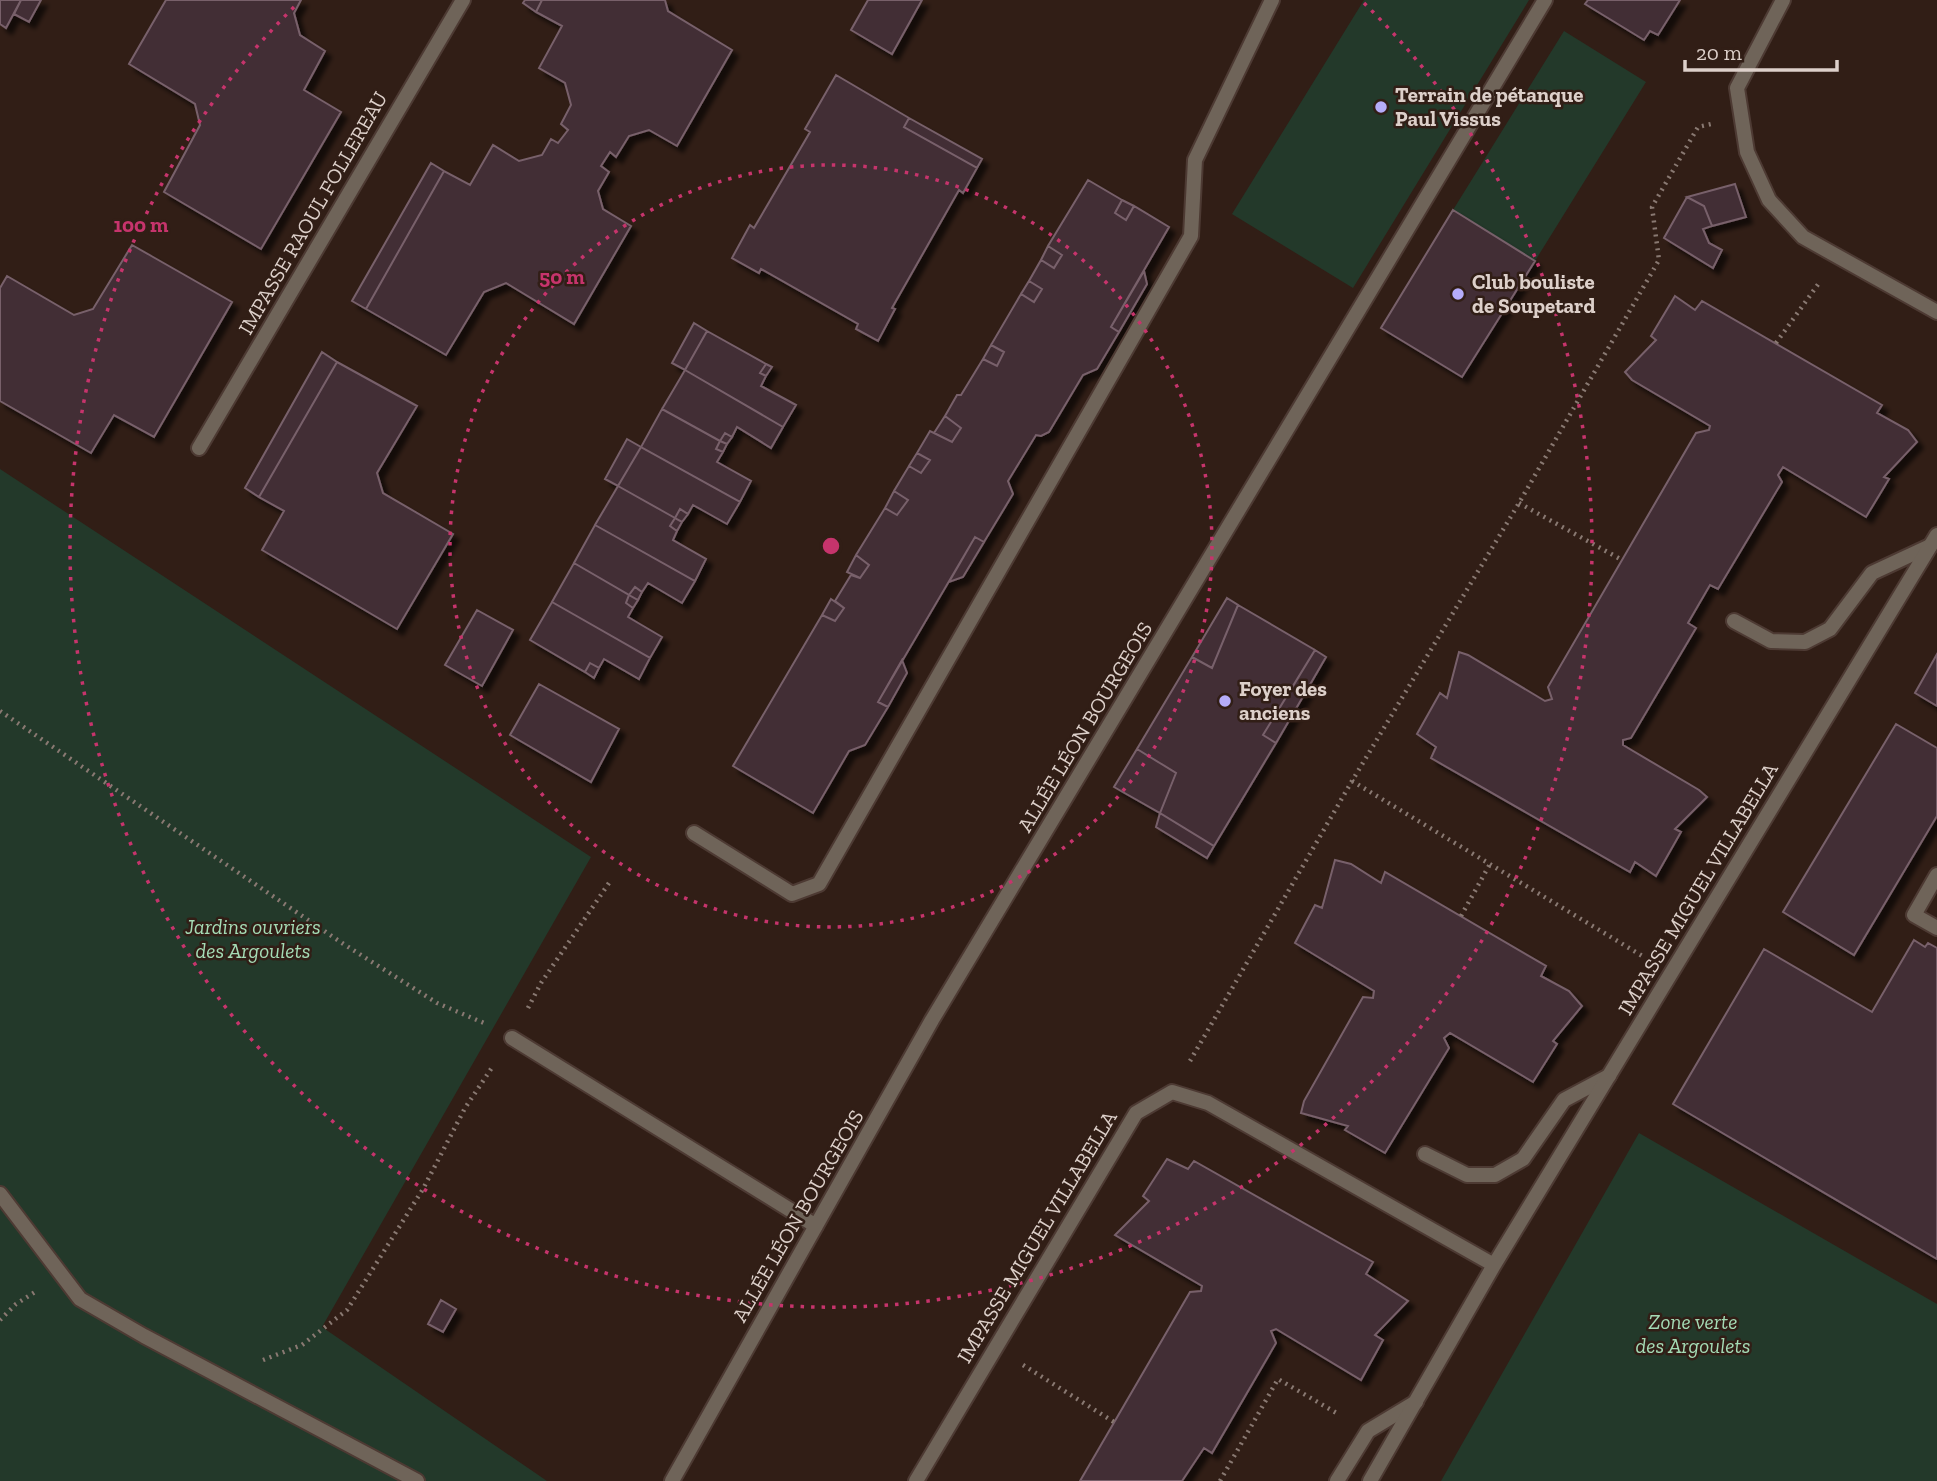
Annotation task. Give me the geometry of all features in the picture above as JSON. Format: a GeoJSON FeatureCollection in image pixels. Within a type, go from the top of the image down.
{"type":"FeatureCollection","features":[{"type":"Feature","properties":{"kind":"street","name":"IMPASSE RAOUL FOLLEREAU"},"geometry":{"type":"LineString","coordinates":[[199,448],[463,0]]}},
{"type":"Feature","properties":{"kind":"street"},"geometry":{"type":"LineString","coordinates":[[694,833],[792,894],[819,884],[1191,236],[1195,160],[1272,0]]}},
{"type":"Feature","properties":{"kind":"street","name":"ALLÉE LÉON BOURGEOIS"},"geometry":{"type":"LineString","coordinates":[[672,1481],[932,1020],[1545,0]]}},
{"type":"Feature","properties":{"kind":"street"},"geometry":{"type":"LineString","coordinates":[[1783,0],[1737,88],[1747,152],[1769,200],[1802,237],[1937,312]]}},
{"type":"Feature","properties":{"kind":"street"},"geometry":{"type":"LineString","coordinates":[[1734,621],[1771,641],[1805,642],[1830,629],[1872,573],[1933,540]]}},
{"type":"Feature","properties":{"kind":"street","name":"IMPASSE MIGUEL VILLABELLA"},"geometry":{"type":"LineString","coordinates":[[1370,1481],[1494,1265],[1933,540]]}},
{"type":"Feature","properties":{"kind":"street"},"geometry":{"type":"LineString","coordinates":[[1937,875],[1914,915],[1937,928]]}},
{"type":"Feature","properties":{"kind":"street"},"geometry":{"type":"LineString","coordinates":[[512,1038],[816,1226]]}},
{"type":"Feature","properties":{"kind":"street"},"geometry":{"type":"LineString","coordinates":[[1425,1154],[1467,1175],[1494,1174],[1523,1159],[1564,1100],[1609,1076]]}},
{"type":"Feature","properties":{"kind":"street"},"geometry":{"type":"LineString","coordinates":[[1172,1092],[1208,1103],[1494,1265]]}},
{"type":"Feature","properties":{"kind":"street","name":"IMPASSE MIGUEL VILLABELLA"},"geometry":{"type":"LineString","coordinates":[[916,1481],[1136,1113],[1172,1092]]}},
{"type":"Feature","properties":{"kind":"street"},"geometry":{"type":"LineString","coordinates":[[0,1194],[80,1299],[417,1481]]}},
{"type":"Feature","properties":{"kind":"street"},"geometry":{"type":"LineString","coordinates":[[1336,1481],[1368,1431],[1416,1402]]}},
{"type":"Feature","properties":{"kind":"path"},"geometry":{"type":"LineString","coordinates":[[1172,1092],[1352,780],[1519,503],[1659,260],[1652,207],[1698,127],[1741,115]]}},
{"type":"Feature","properties":{"kind":"path"},"geometry":{"type":"LineString","coordinates":[[1776,344],[1837,256]]}},
{"type":"Feature","properties":{"kind":"path"},"geometry":{"type":"LineString","coordinates":[[1519,503],[1622,560]]}},
{"type":"Feature","properties":{"kind":"path"},"geometry":{"type":"LineString","coordinates":[[0,710],[437,1003],[512,1038]]}},
{"type":"Feature","properties":{"kind":"path"},"geometry":{"type":"LineString","coordinates":[[1352,780],[1672,974]]}},
{"type":"Feature","properties":{"kind":"path"},"geometry":{"type":"LineString","coordinates":[[1461,916],[1490,864]]}},
{"type":"Feature","properties":{"kind":"path"},"geometry":{"type":"LineString","coordinates":[[235,1384],[245,1366],[302,1345],[347,1310],[423,1189],[465,1108],[512,1038],[541,983],[611,880]]}},
{"type":"Feature","properties":{"kind":"path"},"geometry":{"type":"LineString","coordinates":[[0,1320],[16,1304],[62,1274]]}},
{"type":"Feature","properties":{"kind":"path"},"geometry":{"type":"LineString","coordinates":[[996,1348],[1114,1422]]}},
{"type":"Feature","properties":{"kind":"path"},"geometry":{"type":"LineString","coordinates":[[1220,1481],[1279,1379],[1368,1431]]}},
{"type":"Feature","properties":{"kind":"green space","name":"Terrain de pétanque Paul Vissus"},"geometry":{"type":"Polygon","coordinates":[[[1364,0],[1529,0],[1353,288],[1232,214],[1364,0]]]}},
{"type":"Feature","properties":{"kind":"green space","name":"Terrain de pétanque Paul Vissus"},"geometry":{"type":"Polygon","coordinates":[[[1564,31],[1646,82],[1535,261],[1453,210],[1564,31]]]}},
{"type":"Feature","properties":{"kind":"green space","name":"Jardins ouvriers des Argoulets"},"geometry":{"type":"Polygon","coordinates":[[[0,469],[591,857],[322,1327],[547,1481],[0,1481],[0,469]]]}},
{"type":"Feature","properties":{"kind":"green space","name":"Zone verte des Argoulets"},"geometry":{"type":"Polygon","coordinates":[[[1639,1133],[1937,1304],[1937,1481],[1441,1481],[1639,1133]]]}},
{"type":"Feature","properties":{"kind":"building"},"geometry":{"type":"Polygon","coordinates":[[[0,0],[21,0],[6,28],[0,24],[0,0]]]}},
{"type":"Feature","properties":{"kind":"building"},"geometry":{"type":"Polygon","coordinates":[[[21,0],[41,0],[29,22],[14,14],[21,0]]]}},
{"type":"Feature","properties":{"kind":"building"},"geometry":{"type":"Polygon","coordinates":[[[166,0],[301,0],[294,13],[300,35],[325,51],[304,90],[341,112],[261,249],[164,192],[200,125],[195,104],[129,64],[166,0]]]}},
{"type":"Feature","properties":{"kind":"building"},"geometry":{"type":"Polygon","coordinates":[[[525,0],[542,0],[536,12],[523,3],[525,0]]]}},
{"type":"Feature","properties":{"kind":"building"},"geometry":{"type":"Polygon","coordinates":[[[542,0],[665,0],[668,11],[732,50],[677,146],[649,130],[629,136],[616,157],[610,152],[601,166],[609,172],[598,191],[603,209],[631,226],[574,324],[506,283],[484,292],[446,355],[366,309],[444,171],[470,185],[493,145],[519,161],[542,155],[551,139],[558,143],[568,130],[561,124],[571,105],[565,83],[539,68],[562,26],[536,12],[542,0]]]}},
{"type":"Feature","properties":{"kind":"building"},"geometry":{"type":"Polygon","coordinates":[[[868,0],[922,0],[892,54],[851,30],[868,0]]]}},
{"type":"Feature","properties":{"kind":"building"},"geometry":{"type":"Polygon","coordinates":[[[1588,0],[1680,0],[1658,35],[1650,31],[1644,40],[1585,4],[1588,0]]]}},
{"type":"Feature","properties":{"kind":"building"},"geometry":{"type":"Polygon","coordinates":[[[836,75],[909,118],[904,127],[977,168],[963,193],[959,190],[892,308],[895,309],[878,341],[856,329],[858,324],[761,269],[759,273],[732,258],[750,225],[754,228],[810,132],[805,129],[836,75]]]}},
{"type":"Feature","properties":{"kind":"building"},"geometry":{"type":"Polygon","coordinates":[[[909,118],[982,159],[977,168],[904,127],[909,118]]]}},
{"type":"Feature","properties":{"kind":"building"},"geometry":{"type":"Polygon","coordinates":[[[431,163],[444,171],[366,309],[352,301],[431,163]]]}},
{"type":"Feature","properties":{"kind":"building"},"geometry":{"type":"Polygon","coordinates":[[[1088,180],[1122,200],[1115,213],[1126,220],[1134,206],[1169,227],[1111,327],[1119,332],[1097,369],[1083,375],[1049,432],[1036,435],[1008,481],[1013,494],[984,542],[975,537],[878,702],[888,707],[865,745],[849,751],[813,813],[733,766],[822,615],[835,621],[844,608],[835,601],[851,575],[860,578],[869,565],[856,555],[885,508],[897,515],[908,500],[894,491],[909,466],[921,473],[930,460],[917,453],[930,431],[952,442],[961,428],[945,416],[983,359],[997,366],[1004,352],[991,345],[1021,294],[1034,302],[1042,289],[1029,281],[1041,260],[1054,268],[1062,255],[1048,246],[1088,180]]]}},
{"type":"Feature","properties":{"kind":"building"},"geometry":{"type":"Polygon","coordinates":[[[1735,184],[1746,217],[1712,226],[1704,206],[1687,197],[1735,184]]]}},
{"type":"Feature","properties":{"kind":"building"},"geometry":{"type":"Polygon","coordinates":[[[1687,197],[1704,206],[1712,226],[1703,229],[1709,243],[1722,250],[1713,268],[1664,238],[1687,197]]]}},
{"type":"Feature","properties":{"kind":"building"},"geometry":{"type":"Polygon","coordinates":[[[1122,200],[1134,206],[1126,220],[1115,213],[1122,200]]]}},
{"type":"Feature","properties":{"kind":"building","name":"Club bouliste de Soupetard"},"geometry":{"type":"Polygon","coordinates":[[[1453,210],[1535,261],[1462,377],[1381,328],[1453,210]]]}},
{"type":"Feature","properties":{"kind":"building"},"geometry":{"type":"Polygon","coordinates":[[[132,245],[232,302],[154,437],[114,415],[91,453],[0,401],[0,288],[7,276],[74,315],[93,309],[132,245]]]}},
{"type":"Feature","properties":{"kind":"building"},"geometry":{"type":"Polygon","coordinates":[[[1048,246],[1062,255],[1054,268],[1041,260],[1048,246]]]}},
{"type":"Feature","properties":{"kind":"building"},"geometry":{"type":"Polygon","coordinates":[[[1144,271],[1147,284],[1119,332],[1111,327],[1144,271]]]}},
{"type":"Feature","properties":{"kind":"building"},"geometry":{"type":"Polygon","coordinates":[[[1029,281],[1042,289],[1034,302],[1021,294],[1029,281]]]}},
{"type":"Feature","properties":{"kind":"building"},"geometry":{"type":"Polygon","coordinates":[[[1675,296],[1695,310],[1702,301],[1882,405],[1877,413],[1908,430],[1917,442],[1884,477],[1889,479],[1866,517],[1783,467],[1778,475],[1782,482],[1718,589],[1710,585],[1688,623],[1696,628],[1631,738],[1623,740],[1623,745],[1707,797],[1675,829],[1681,832],[1656,876],[1635,862],[1630,872],[1431,758],[1436,747],[1417,734],[1440,693],[1447,698],[1459,652],[1545,701],[1552,699],[1548,687],[1696,433],[1709,430],[1710,426],[1632,380],[1625,372],[1656,340],[1651,336],[1675,296]]]}},
{"type":"Feature","properties":{"kind":"building"},"geometry":{"type":"Polygon","coordinates":[[[694,323],[707,331],[685,370],[672,363],[694,323]]]}},
{"type":"Feature","properties":{"kind":"building"},"geometry":{"type":"Polygon","coordinates":[[[707,331],[766,364],[760,373],[766,376],[761,386],[796,405],[783,427],[685,370],[707,331]]]}},
{"type":"Feature","properties":{"kind":"building"},"geometry":{"type":"Polygon","coordinates":[[[991,345],[1004,352],[997,366],[983,359],[991,345]]]}},
{"type":"Feature","properties":{"kind":"building"},"geometry":{"type":"Polygon","coordinates":[[[322,352],[337,362],[259,497],[245,488],[322,352]]]}},
{"type":"Feature","properties":{"kind":"building"},"geometry":{"type":"Polygon","coordinates":[[[337,362],[417,406],[377,473],[383,493],[453,534],[397,629],[262,550],[284,511],[259,497],[337,362]]]}},
{"type":"Feature","properties":{"kind":"building"},"geometry":{"type":"Polygon","coordinates":[[[766,364],[772,367],[766,376],[760,373],[766,364]]]}},
{"type":"Feature","properties":{"kind":"building"},"geometry":{"type":"Polygon","coordinates":[[[685,370],[783,427],[771,448],[737,427],[732,437],[725,433],[720,441],[662,409],[685,370]]]}},
{"type":"Feature","properties":{"kind":"building"},"geometry":{"type":"Polygon","coordinates":[[[662,409],[720,441],[716,449],[723,452],[717,462],[751,481],[740,502],[641,447],[662,409]]]}},
{"type":"Feature","properties":{"kind":"building"},"geometry":{"type":"Polygon","coordinates":[[[945,416],[961,428],[952,442],[934,433],[945,416]]]}},
{"type":"Feature","properties":{"kind":"building"},"geometry":{"type":"Polygon","coordinates":[[[725,433],[732,437],[727,444],[720,441],[725,433]]]}},
{"type":"Feature","properties":{"kind":"building"},"geometry":{"type":"Polygon","coordinates":[[[627,439],[641,447],[618,486],[605,479],[627,439]]]}},
{"type":"Feature","properties":{"kind":"building"},"geometry":{"type":"Polygon","coordinates":[[[720,441],[727,444],[723,452],[716,449],[720,441]]]}},
{"type":"Feature","properties":{"kind":"building"},"geometry":{"type":"Polygon","coordinates":[[[641,447],[740,502],[727,524],[693,505],[688,514],[680,509],[675,518],[618,486],[641,447]]]}},
{"type":"Feature","properties":{"kind":"building"},"geometry":{"type":"Polygon","coordinates":[[[917,453],[930,460],[921,473],[909,466],[917,453]]]}},
{"type":"Feature","properties":{"kind":"building"},"geometry":{"type":"Polygon","coordinates":[[[618,486],[675,518],[670,526],[677,531],[673,540],[706,559],[695,581],[595,525],[618,486]]]}},
{"type":"Feature","properties":{"kind":"building"},"geometry":{"type":"Polygon","coordinates":[[[894,491],[908,500],[897,515],[885,508],[894,491]]]}},
{"type":"Feature","properties":{"kind":"building"},"geometry":{"type":"Polygon","coordinates":[[[680,509],[688,514],[682,522],[675,518],[680,509]]]}},
{"type":"Feature","properties":{"kind":"building"},"geometry":{"type":"Polygon","coordinates":[[[675,518],[682,522],[677,531],[670,526],[675,518]]]}},
{"type":"Feature","properties":{"kind":"building"},"geometry":{"type":"Polygon","coordinates":[[[595,525],[695,581],[682,603],[648,583],[642,592],[635,587],[629,595],[574,563],[595,525]]]}},
{"type":"Feature","properties":{"kind":"building"},"geometry":{"type":"Polygon","coordinates":[[[975,537],[984,542],[963,577],[949,582],[975,537]]]}},
{"type":"Feature","properties":{"kind":"building"},"geometry":{"type":"Polygon","coordinates":[[[856,555],[869,565],[860,578],[847,572],[856,555]]]}},
{"type":"Feature","properties":{"kind":"building"},"geometry":{"type":"Polygon","coordinates":[[[574,563],[629,595],[626,603],[633,608],[628,617],[662,637],[650,658],[552,602],[574,563]]]}},
{"type":"Feature","properties":{"kind":"building"},"geometry":{"type":"Polygon","coordinates":[[[635,587],[642,592],[638,600],[629,595],[635,587]]]}},
{"type":"Feature","properties":{"kind":"building"},"geometry":{"type":"Polygon","coordinates":[[[629,595],[638,600],[633,608],[626,603],[629,595]]]}},
{"type":"Feature","properties":{"kind":"building"},"geometry":{"type":"Polygon","coordinates":[[[1227,598],[1238,605],[1212,668],[1192,657],[1227,598]]]}},
{"type":"Feature","properties":{"kind":"building"},"geometry":{"type":"Polygon","coordinates":[[[831,599],[844,608],[835,621],[822,615],[831,599]]]}},
{"type":"Feature","properties":{"kind":"building"},"geometry":{"type":"Polygon","coordinates":[[[552,602],[650,658],[639,679],[604,659],[599,668],[590,663],[585,672],[530,640],[552,602]]]}},
{"type":"Feature","properties":{"kind":"building","name":"Foyer des anciens"},"geometry":{"type":"Polygon","coordinates":[[[1238,605],[1315,650],[1263,735],[1276,743],[1214,846],[1160,813],[1176,773],[1137,749],[1192,657],[1212,668],[1238,605]]]}},
{"type":"Feature","properties":{"kind":"building"},"geometry":{"type":"Polygon","coordinates":[[[477,610],[513,630],[482,686],[445,665],[477,610]]]}},
{"type":"Feature","properties":{"kind":"building"},"geometry":{"type":"Polygon","coordinates":[[[1315,650],[1326,657],[1276,743],[1263,735],[1315,650]]]}},
{"type":"Feature","properties":{"kind":"building"},"geometry":{"type":"Polygon","coordinates":[[[1937,654],[1937,706],[1915,693],[1937,654]]]}},
{"type":"Feature","properties":{"kind":"building"},"geometry":{"type":"Polygon","coordinates":[[[902,660],[907,673],[888,707],[878,702],[902,660]]]}},
{"type":"Feature","properties":{"kind":"building"},"geometry":{"type":"Polygon","coordinates":[[[590,663],[599,668],[594,678],[585,672],[590,663]]]}},
{"type":"Feature","properties":{"kind":"building"},"geometry":{"type":"Polygon","coordinates":[[[539,684],[619,729],[591,782],[510,735],[539,684]]]}},
{"type":"Feature","properties":{"kind":"building"},"geometry":{"type":"Polygon","coordinates":[[[1896,724],[1937,748],[1937,816],[1854,955],[1783,912],[1896,724]]]}},
{"type":"Feature","properties":{"kind":"building"},"geometry":{"type":"Polygon","coordinates":[[[1137,749],[1176,773],[1160,813],[1114,787],[1137,749]]]}},
{"type":"Feature","properties":{"kind":"building"},"geometry":{"type":"Polygon","coordinates":[[[1160,813],[1214,846],[1207,858],[1156,827],[1160,813]]]}},
{"type":"Feature","properties":{"kind":"building"},"geometry":{"type":"Polygon","coordinates":[[[1335,860],[1351,864],[1381,883],[1385,872],[1546,966],[1541,976],[1569,991],[1582,1006],[1553,1041],[1557,1044],[1533,1082],[1450,1033],[1444,1038],[1449,1048],[1385,1153],[1345,1130],[1348,1126],[1301,1113],[1304,1101],[1363,997],[1373,998],[1374,991],[1295,943],[1315,905],[1322,908],[1335,860]]]}},
{"type":"Feature","properties":{"kind":"building"},"geometry":{"type":"Polygon","coordinates":[[[1914,940],[1925,947],[1928,943],[1937,948],[1937,1259],[1673,1104],[1764,949],[1872,1012],[1914,940]]]}},
{"type":"Feature","properties":{"kind":"building"},"geometry":{"type":"Polygon","coordinates":[[[1167,1159],[1188,1169],[1194,1161],[1373,1262],[1366,1274],[1408,1301],[1375,1335],[1383,1340],[1361,1380],[1276,1329],[1271,1331],[1276,1343],[1212,1453],[1204,1448],[1182,1481],[1080,1481],[1190,1292],[1201,1291],[1202,1286],[1115,1235],[1149,1201],[1143,1196],[1167,1159]]]}},
{"type":"Feature","properties":{"kind":"building"},"geometry":{"type":"Polygon","coordinates":[[[441,1300],[456,1309],[443,1332],[428,1324],[441,1300]]]}},
{"type":"Feature","properties":{"kind":"place","name":"Terrain de pétanque Paul Vissus"},"geometry":{"type":"Point","coordinates":[1381,107]}},
{"type":"Feature","properties":{"kind":"place","name":"Club bouliste de Soupetard"},"geometry":{"type":"Point","coordinates":[1458,294]}},
{"type":"Feature","properties":{"kind":"place","name":"Foyer des anciens"},"geometry":{"type":"Point","coordinates":[1225,701]}}]}
